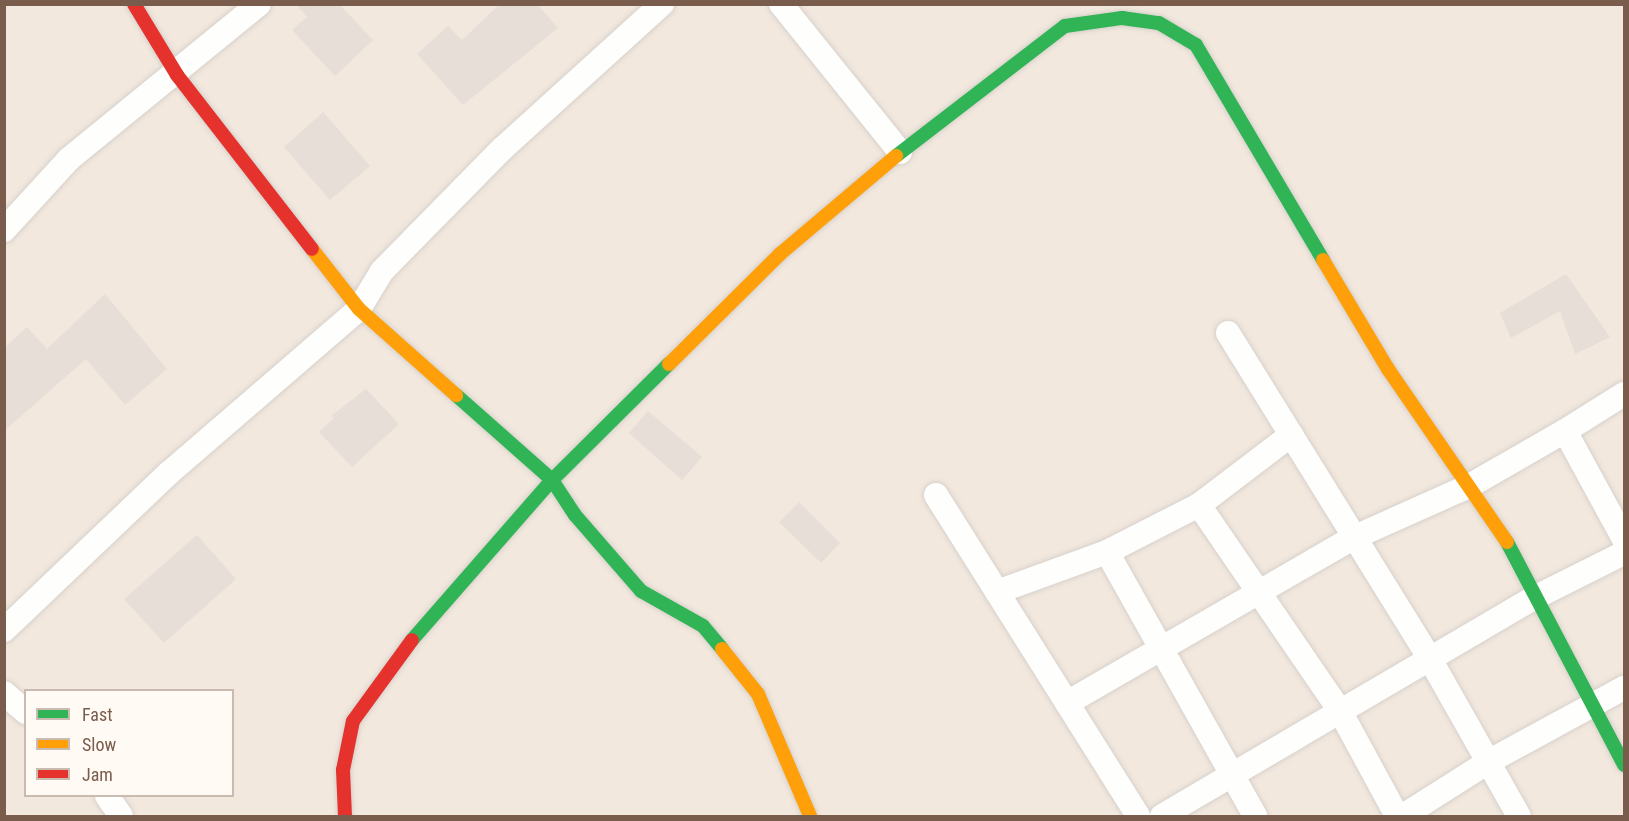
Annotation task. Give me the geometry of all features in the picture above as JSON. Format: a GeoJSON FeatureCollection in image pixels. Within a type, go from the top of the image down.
{"type":"FeatureCollection","features":[{"type":"Feature","properties":{"kind":"street"},"geometry":{"type":"LineString","coordinates":[[134,4],[177,75],[359,309],[552,480],[575,515],[641,591],[703,626],[758,694],[810,816]]}},
{"type":"Feature","properties":{"kind":"street"},"geometry":{"type":"LineString","coordinates":[[4,230],[69,159],[177,75],[259,4]]}},
{"type":"Feature","properties":{"kind":"street"},"geometry":{"type":"LineString","coordinates":[[4,630],[170,473],[359,309],[382,272],[502,149],[662,4]]}},
{"type":"Feature","properties":{"kind":"street"},"geometry":{"type":"LineString","coordinates":[[781,4],[900,152]]}},
{"type":"Feature","properties":{"kind":"street"},"geometry":{"type":"LineString","coordinates":[[345,816],[343,770],[353,722],[391,664],[552,480],[780,254],[900,152],[1065,26],[1122,18],[1159,23],[1196,45],[1388,369],[1496,521],[1624,765]]}},
{"type":"Feature","properties":{"kind":"street"},"geometry":{"type":"LineString","coordinates":[[1228,333],[1430,659],[1519,816]]}},
{"type":"Feature","properties":{"kind":"street"},"geometry":{"type":"LineString","coordinates":[[1067,703],[1160,646],[1355,537],[1471,485],[1624,394]]}},
{"type":"Feature","properties":{"kind":"street"},"geometry":{"type":"LineString","coordinates":[[1564,431],[1624,539]]}},
{"type":"Feature","properties":{"kind":"street"},"geometry":{"type":"LineString","coordinates":[[997,592],[1107,552],[1199,505],[1291,435]]}},
{"type":"Feature","properties":{"kind":"street"},"geometry":{"type":"LineString","coordinates":[[936,495],[1138,816]]}},
{"type":"Feature","properties":{"kind":"street"},"geometry":{"type":"LineString","coordinates":[[1199,505],[1340,711],[1397,816]]}},
{"type":"Feature","properties":{"kind":"street"},"geometry":{"type":"LineString","coordinates":[[1107,552],[1256,816]]}},
{"type":"Feature","properties":{"kind":"street"},"geometry":{"type":"LineString","coordinates":[[1162,816],[1233,772],[1536,597],[1624,553]]}},
{"type":"Feature","properties":{"kind":"street"},"geometry":{"type":"LineString","coordinates":[[1403,816],[1488,762],[1624,688]]}},
{"type":"Feature","properties":{"kind":"street"},"geometry":{"type":"LineString","coordinates":[[108,797],[121,816]]}},
{"type":"Feature","properties":{"kind":"shaded area"},"geometry":{"type":"Polygon","coordinates":[[[5,5],[1624,5],[1624,816],[5,816],[5,5]]]}},
{"type":"Feature","properties":{"kind":"building"},"geometry":{"type":"Polygon","coordinates":[[[296,4],[339,4],[373,40],[335,76],[292,30],[307,17],[296,4]]]}},
{"type":"Feature","properties":{"kind":"building"},"geometry":{"type":"Polygon","coordinates":[[[500,4],[537,4],[558,28],[463,105],[417,54],[448,26],[462,40],[500,4]]]}},
{"type":"Feature","properties":{"kind":"building"},"geometry":{"type":"Polygon","coordinates":[[[323,112],[370,166],[330,200],[284,147],[323,112]]]}},
{"type":"Feature","properties":{"kind":"building"},"geometry":{"type":"Polygon","coordinates":[[[1566,274],[1610,337],[1575,354],[1560,311],[1511,338],[1500,313],[1566,274]]]}},
{"type":"Feature","properties":{"kind":"building"},"geometry":{"type":"Polygon","coordinates":[[[105,294],[167,369],[125,405],[86,359],[4,431],[4,348],[27,327],[47,349],[105,294]]]}},
{"type":"Feature","properties":{"kind":"building"},"geometry":{"type":"Polygon","coordinates":[[[366,389],[399,424],[352,467],[319,432],[334,418],[331,416],[366,389]]]}},
{"type":"Feature","properties":{"kind":"building"},"geometry":{"type":"Polygon","coordinates":[[[648,411],[702,457],[682,480],[629,433],[648,411]]]}},
{"type":"Feature","properties":{"kind":"building"},"geometry":{"type":"Polygon","coordinates":[[[799,502],[840,543],[821,563],[779,522],[799,502]]]}},
{"type":"Feature","properties":{"kind":"building"},"geometry":{"type":"Polygon","coordinates":[[[197,535],[236,579],[164,643],[124,599],[197,535]]]}},
{"type":"Feature","properties":{"kind":"traffic: fast"},"geometry":{"type":"LineString","coordinates":[[896,156],[1065,26],[1122,18],[1159,23],[1196,45],[1323,260]]}},
{"type":"Feature","properties":{"kind":"traffic: fast"},"geometry":{"type":"LineString","coordinates":[[412,640],[552,480],[669,364]]}},
{"type":"Feature","properties":{"kind":"traffic: fast"},"geometry":{"type":"LineString","coordinates":[[456,395],[552,480],[575,515],[641,591],[703,626],[722,649]]}},
{"type":"Feature","properties":{"kind":"traffic: fast"},"geometry":{"type":"LineString","coordinates":[[1507,542],[1624,765]]}},
{"type":"Feature","properties":{"kind":"traffic: slow"},"geometry":{"type":"LineString","coordinates":[[669,364],[780,254],[896,156]]}},
{"type":"Feature","properties":{"kind":"traffic: slow"},"geometry":{"type":"LineString","coordinates":[[312,249],[359,309],[456,395]]}},
{"type":"Feature","properties":{"kind":"traffic: slow"},"geometry":{"type":"LineString","coordinates":[[1323,260],[1388,369],[1507,542]]}},
{"type":"Feature","properties":{"kind":"traffic: slow"},"geometry":{"type":"LineString","coordinates":[[722,649],[758,694],[810,816]]}},
{"type":"Feature","properties":{"kind":"traffic: jam"},"geometry":{"type":"LineString","coordinates":[[134,4],[177,75],[312,249]]}},
{"type":"Feature","properties":{"kind":"traffic: jam"},"geometry":{"type":"LineString","coordinates":[[345,816],[343,770],[353,721],[412,640]]}}]}
